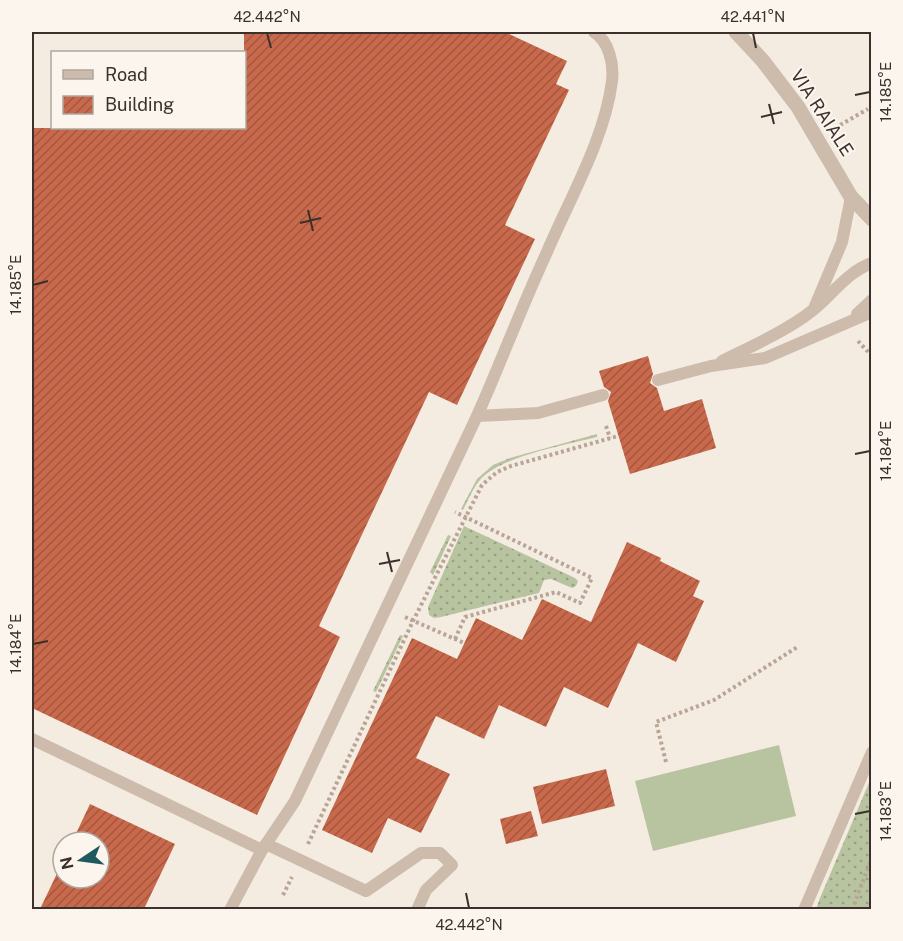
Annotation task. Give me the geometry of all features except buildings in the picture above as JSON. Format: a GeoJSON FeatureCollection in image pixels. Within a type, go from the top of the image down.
{"type":"FeatureCollection","features":[{"type":"Feature","properties":{"kind":"street","name":"VIA RAIALE"},"geometry":{"type":"LineString","coordinates":[[736,32],[763,61],[798,107],[851,197],[872,219]]}},
{"type":"Feature","properties":{"kind":"lane"},"geometry":{"type":"LineString","coordinates":[[230,909],[264,847],[295,801],[477,416],[518,315],[603,125],[613,78],[610,54],[601,36],[594,32]]}},
{"type":"Feature","properties":{"kind":"lane"},"geometry":{"type":"LineString","coordinates":[[812,311],[842,242],[851,197]]}},
{"type":"Feature","properties":{"kind":"lane"},"geometry":{"type":"LineString","coordinates":[[711,366],[760,342],[812,311],[858,268],[872,263]]}},
{"type":"Feature","properties":{"kind":"lane"},"geometry":{"type":"LineString","coordinates":[[852,319],[872,300]]}},
{"type":"Feature","properties":{"kind":"lane"},"geometry":{"type":"LineString","coordinates":[[658,380],[711,366],[765,358],[872,312]]}},
{"type":"Feature","properties":{"kind":"lane"},"geometry":{"type":"LineString","coordinates":[[477,416],[538,413],[603,395]]}},
{"type":"Feature","properties":{"kind":"lane"},"geometry":{"type":"LineString","coordinates":[[32,739],[264,847],[300,860],[366,891],[422,853],[440,853],[452,865],[426,891],[417,909]]}},
{"type":"Feature","properties":{"kind":"lane"},"geometry":{"type":"LineString","coordinates":[[804,909],[872,752]]}},
{"type":"Feature","properties":{"kind":"path"},"geometry":{"type":"LineString","coordinates":[[831,130],[868,109]]}},
{"type":"Feature","properties":{"kind":"path"},"geometry":{"type":"LineString","coordinates":[[606,426],[610,438]]}},
{"type":"Feature","properties":{"kind":"path"},"geometry":{"type":"LineString","coordinates":[[283,895],[413,621],[464,516],[482,485],[497,472],[511,466],[618,436]]}},
{"type":"Feature","properties":{"kind":"path"},"geometry":{"type":"LineString","coordinates":[[455,512],[592,578],[580,603],[556,592],[465,617],[455,639]]}},
{"type":"Feature","properties":{"kind":"path"},"geometry":{"type":"LineString","coordinates":[[405,617],[464,643]]}},
{"type":"Feature","properties":{"kind":"path"},"geometry":{"type":"LineString","coordinates":[[666,762],[656,722],[714,700],[799,646]]}},
{"type":"Feature","properties":{"kind":"path"},"geometry":{"type":"LineString","coordinates":[[852,909],[872,857]]}},
{"type":"Feature","properties":{"kind":"green space"},"geometry":{"type":"Polygon","coordinates":[[[597,434],[597,437],[517,458],[489,472],[479,481],[463,510],[461,509],[477,479],[493,465],[510,458],[597,434]]]}},
{"type":"Feature","properties":{"kind":"green space"},"geometry":{"type":"Polygon","coordinates":[[[464,526],[575,578],[578,581],[576,586],[572,588],[551,579],[544,580],[539,593],[434,618],[429,615],[428,607],[464,526]]]}},
{"type":"Feature","properties":{"kind":"green space"},"geometry":{"type":"Polygon","coordinates":[[[448,535],[451,536],[433,575],[430,572],[448,535]]]}},
{"type":"Feature","properties":{"kind":"green space"},"geometry":{"type":"Polygon","coordinates":[[[400,635],[403,636],[376,692],[373,691],[400,635]]]}},
{"type":"Feature","properties":{"kind":"green space"},"geometry":{"type":"Polygon","coordinates":[[[779,745],[796,816],[653,851],[635,781],[779,745]]]}},
{"type":"Feature","properties":{"kind":"green space"},"geometry":{"type":"Polygon","coordinates":[[[871,778],[871,909],[816,909],[820,898],[871,778]]]}}]}
